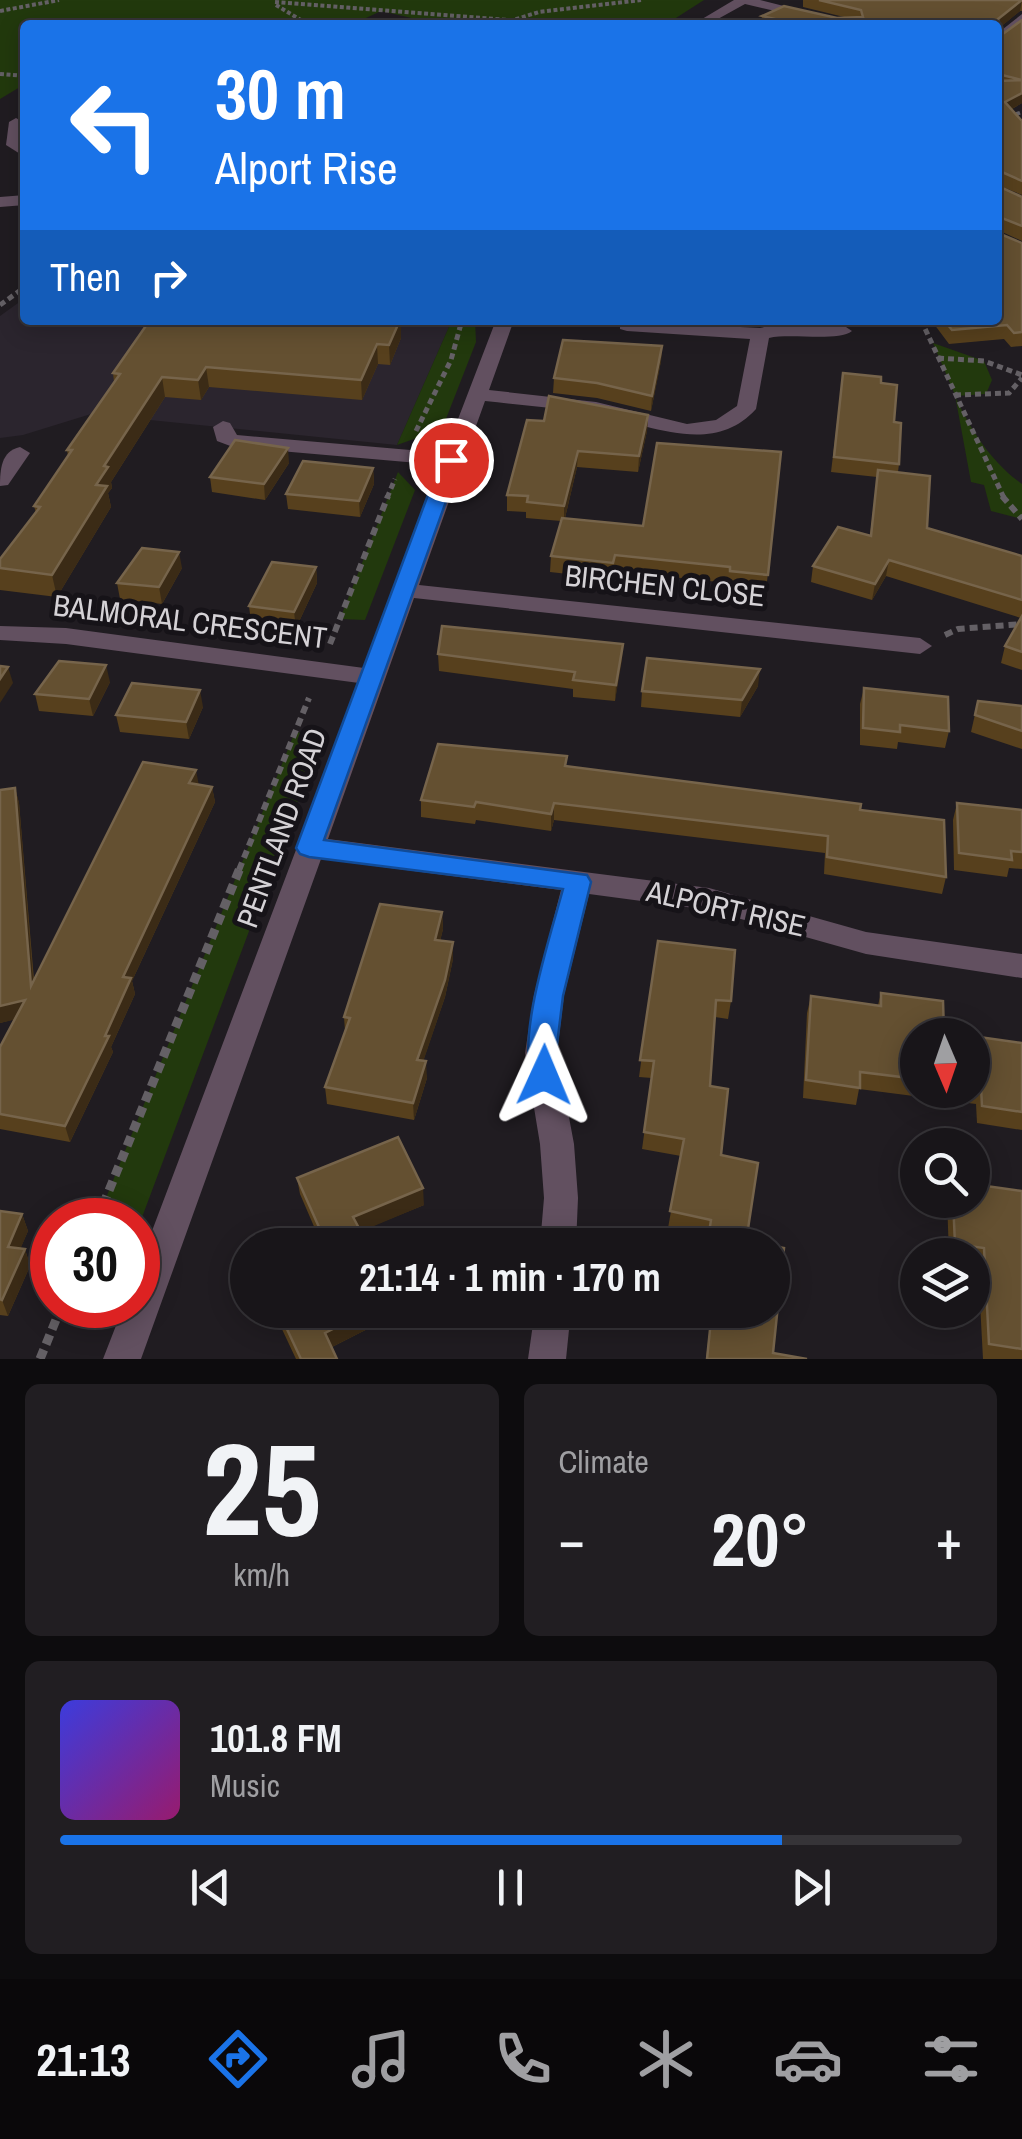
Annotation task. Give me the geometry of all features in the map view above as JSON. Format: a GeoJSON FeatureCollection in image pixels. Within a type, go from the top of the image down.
{"type":"FeatureCollection","features":[{"type":"Feature","properties":{"kind":"street"},"geometry":{"type":"LineString","coordinates":[[707,20],[742,0],[831,20]]}},
{"type":"Feature","properties":{"kind":"street"},"geometry":{"type":"LineString","coordinates":[[1002,36],[1022,18]]}},
{"type":"Feature","properties":{"kind":"street"},"geometry":{"type":"LineString","coordinates":[[16,122],[14,145],[20,149]]}},
{"type":"Feature","properties":{"kind":"street","name":"PENTLAND ROAD"},"geometry":{"type":"LineString","coordinates":[[122,1359],[503,325]]}},
{"type":"Feature","properties":{"kind":"street"},"geometry":{"type":"LineString","coordinates":[[640,325],[760,334],[789,328],[842,331]]}},
{"type":"Feature","properties":{"kind":"street"},"geometry":{"type":"LineString","coordinates":[[478,394],[596,408],[687,430],[708,428],[737,418],[746,409],[760,334]]}},
{"type":"Feature","properties":{"kind":"street"},"geometry":{"type":"LineString","coordinates":[[223,426],[224,436],[233,441],[451,460]]}},
{"type":"Feature","properties":{"kind":"street"},"geometry":{"type":"LineString","coordinates":[[0,480],[20,454]]}},
{"type":"Feature","properties":{"kind":"street","name":"BIRCHEN CLOSE"},"geometry":{"type":"LineString","coordinates":[[403,590],[920,646]]}},
{"type":"Feature","properties":{"kind":"street","name":"BALMORAL CRESCENT"},"geometry":{"type":"LineString","coordinates":[[0,633],[126,644],[372,677]]}},
{"type":"Feature","properties":{"kind":"street","name":"ALPORT RISE"},"geometry":{"type":"LineString","coordinates":[[309,848],[709,899],[866,944],[1022,966]]}},
{"type":"Feature","properties":{"kind":"street"},"geometry":{"type":"LineString","coordinates":[[559,1228],[557,1144],[541,1053],[549,996],[578,882]]}},
{"type":"Feature","properties":{"kind":"street"},"geometry":{"type":"LineString","coordinates":[[546,1359],[551,1328]]}},
{"type":"Feature","properties":{"kind":"path"},"geometry":{"type":"LineString","coordinates":[[0,11],[60,0]]}},
{"type":"Feature","properties":{"kind":"path"},"geometry":{"type":"LineString","coordinates":[[274,1],[510,20],[539,12],[641,0]]}},
{"type":"Feature","properties":{"kind":"path"},"geometry":{"type":"LineString","coordinates":[[274,1],[302,20]]}},
{"type":"Feature","properties":{"kind":"path"},"geometry":{"type":"LineString","coordinates":[[0,305],[20,290]]}},
{"type":"Feature","properties":{"kind":"path"},"geometry":{"type":"LineString","coordinates":[[105,1198],[404,456],[451,360],[461,325]]}},
{"type":"Feature","properties":{"kind":"path"},"geometry":{"type":"LineString","coordinates":[[923,325],[998,492],[1022,519]]}},
{"type":"Feature","properties":{"kind":"path"},"geometry":{"type":"LineString","coordinates":[[938,358],[984,360],[1022,376],[1009,393],[955,396]]}},
{"type":"Feature","properties":{"kind":"path"},"geometry":{"type":"LineString","coordinates":[[920,646],[958,629],[1022,624]]}},
{"type":"Feature","properties":{"kind":"path"},"geometry":{"type":"LineString","coordinates":[[40,1359],[53,1328]]}},
{"type":"Feature","properties":{"kind":"shaded area"},"geometry":{"type":"Polygon","coordinates":[[[20,302],[20,325],[450,325],[397,445],[91,414],[0,438],[0,316],[20,302]]]}},
{"type":"Feature","properties":{"kind":"green space"},"geometry":{"type":"Polygon","coordinates":[[[0,0],[704,0],[673,20],[420,20],[381,11],[362,20],[20,20],[20,87],[0,99],[0,0]]]}},
{"type":"Feature","properties":{"kind":"green space"},"geometry":{"type":"Polygon","coordinates":[[[450,325],[475,325],[476,342],[442,429],[397,445],[450,325]]]}},
{"type":"Feature","properties":{"kind":"green space"},"geometry":{"type":"Polygon","coordinates":[[[933,343],[984,361],[992,380],[986,394],[955,396],[933,343]]]}},
{"type":"Feature","properties":{"kind":"green space"},"geometry":{"type":"Polygon","coordinates":[[[955,397],[983,444],[1022,484],[1022,519],[991,511],[984,485],[971,482],[955,397]]]}},
{"type":"Feature","properties":{"kind":"green space"},"geometry":{"type":"Polygon","coordinates":[[[398,472],[415,490],[365,620],[340,619],[398,472]]]}},
{"type":"Feature","properties":{"kind":"green space"},"geometry":{"type":"Polygon","coordinates":[[[295,732],[322,736],[149,1198],[106,1198],[295,732]]]}},
{"type":"Feature","properties":{"kind":"building"},"geometry":{"type":"Polygon","coordinates":[[[819,0],[1022,0],[998,20],[779,20],[762,16],[784,6],[837,18],[863,17],[861,10],[819,0]]]}},
{"type":"Feature","properties":{"kind":"building"},"geometry":{"type":"Polygon","coordinates":[[[1022,20],[1022,80],[1002,75],[1002,35],[1022,20]]]}},
{"type":"Feature","properties":{"kind":"building"},"geometry":{"type":"Polygon","coordinates":[[[1022,80],[1022,93],[1005,102],[1022,121],[1022,181],[1002,172],[1002,81],[1022,80]]]}},
{"type":"Feature","properties":{"kind":"building"},"geometry":{"type":"Polygon","coordinates":[[[1002,188],[1022,197],[1022,226],[1002,218],[1002,188]]]}},
{"type":"Feature","properties":{"kind":"building"},"geometry":{"type":"Polygon","coordinates":[[[1002,235],[1022,243],[1022,332],[1014,333],[1007,325],[952,330],[948,325],[1002,325],[1002,235]]]}},
{"type":"Feature","properties":{"kind":"building"},"geometry":{"type":"Polygon","coordinates":[[[147,325],[398,325],[389,345],[377,344],[361,380],[206,367],[198,380],[162,377],[104,466],[108,467],[96,485],[107,486],[52,575],[0,568],[0,559],[40,507],[34,506],[72,450],[67,450],[120,374],[113,373],[147,325]]]}},
{"type":"Feature","properties":{"kind":"building"},"geometry":{"type":"Polygon","coordinates":[[[563,340],[662,346],[652,396],[554,378],[563,340]]]}},
{"type":"Feature","properties":{"kind":"building"},"geometry":{"type":"Polygon","coordinates":[[[843,373],[881,377],[881,383],[897,385],[894,422],[901,423],[899,464],[834,457],[843,373]]]}},
{"type":"Feature","properties":{"kind":"building"},"geometry":{"type":"Polygon","coordinates":[[[549,396],[648,415],[639,456],[578,451],[564,506],[527,502],[528,496],[507,495],[527,420],[544,421],[549,396]]]}},
{"type":"Feature","properties":{"kind":"building"},"geometry":{"type":"Polygon","coordinates":[[[235,440],[288,448],[264,484],[210,477],[235,440]]]}},
{"type":"Feature","properties":{"kind":"building"},"geometry":{"type":"Polygon","coordinates":[[[657,443],[781,452],[768,575],[730,571],[730,567],[615,555],[613,563],[551,556],[562,518],[643,526],[657,443]]]}},
{"type":"Feature","properties":{"kind":"building"},"geometry":{"type":"Polygon","coordinates":[[[303,461],[373,468],[359,501],[286,494],[303,461]]]}},
{"type":"Feature","properties":{"kind":"building"},"geometry":{"type":"Polygon","coordinates":[[[878,470],[930,476],[927,528],[1022,556],[1022,600],[889,560],[875,584],[813,566],[838,527],[871,536],[878,470]]]}},
{"type":"Feature","properties":{"kind":"building"},"geometry":{"type":"Polygon","coordinates":[[[142,548],[179,552],[159,587],[117,583],[142,548]]]}},
{"type":"Feature","properties":{"kind":"building"},"geometry":{"type":"Polygon","coordinates":[[[272,562],[316,567],[294,612],[249,606],[272,562]]]}},
{"type":"Feature","properties":{"kind":"building"},"geometry":{"type":"Polygon","coordinates":[[[1022,616],[1022,652],[1005,646],[1022,616]]]}},
{"type":"Feature","properties":{"kind":"building"},"geometry":{"type":"Polygon","coordinates":[[[442,626],[623,644],[616,685],[573,680],[575,672],[438,654],[442,626]]]}},
{"type":"Feature","properties":{"kind":"building"},"geometry":{"type":"Polygon","coordinates":[[[647,658],[760,669],[742,700],[642,691],[647,658]]]}},
{"type":"Feature","properties":{"kind":"building"},"geometry":{"type":"Polygon","coordinates":[[[59,661],[106,665],[89,699],[35,694],[59,661]]]}},
{"type":"Feature","properties":{"kind":"building"},"geometry":{"type":"Polygon","coordinates":[[[132,683],[200,690],[186,722],[116,715],[132,683]]]}},
{"type":"Feature","properties":{"kind":"building"},"geometry":{"type":"Polygon","coordinates":[[[864,688],[948,697],[949,731],[900,725],[900,732],[863,728],[864,688]]]}},
{"type":"Feature","properties":{"kind":"building"},"geometry":{"type":"Polygon","coordinates":[[[978,701],[1022,706],[1022,731],[975,715],[978,701]]]}},
{"type":"Feature","properties":{"kind":"building"},"geometry":{"type":"Polygon","coordinates":[[[438,744],[567,756],[565,766],[861,804],[860,810],[944,820],[946,877],[827,857],[828,836],[554,803],[551,814],[476,802],[474,807],[421,800],[438,744]]]}},
{"type":"Feature","properties":{"kind":"building"},"geometry":{"type":"Polygon","coordinates":[[[143,762],[196,770],[189,783],[212,787],[123,977],[131,978],[105,1036],[109,1036],[65,1126],[0,1114],[0,1047],[25,1000],[0,1006],[0,790],[15,788],[31,986],[143,762]]]}},
{"type":"Feature","properties":{"kind":"building"},"geometry":{"type":"Polygon","coordinates":[[[957,803],[1022,810],[1022,852],[1011,851],[1012,860],[959,853],[957,803]]]}},
{"type":"Feature","properties":{"kind":"building"},"geometry":{"type":"Polygon","coordinates":[[[380,904],[442,912],[435,940],[453,942],[445,980],[417,1060],[426,1061],[413,1103],[325,1087],[350,1018],[344,1017],[380,904]]]}},
{"type":"Feature","properties":{"kind":"building"},"geometry":{"type":"Polygon","coordinates":[[[658,941],[735,950],[731,1001],[716,1000],[710,1086],[728,1089],[721,1155],[758,1163],[748,1228],[710,1228],[711,1220],[670,1211],[684,1139],[644,1132],[654,1061],[640,1060],[658,941]]]}},
{"type":"Feature","properties":{"kind":"building"},"geometry":{"type":"Polygon","coordinates":[[[881,993],[943,1001],[944,1018],[900,1018],[900,1077],[860,1072],[860,1088],[806,1080],[811,996],[881,1006],[881,993]]]}},
{"type":"Feature","properties":{"kind":"building"},"geometry":{"type":"Polygon","coordinates":[[[990,1039],[1022,1043],[1022,1112],[990,1107],[990,1039]]]}},
{"type":"Feature","properties":{"kind":"building"},"geometry":{"type":"Polygon","coordinates":[[[398,1137],[423,1188],[353,1217],[359,1228],[319,1228],[297,1178],[398,1137]]]}},
{"type":"Feature","properties":{"kind":"building"},"geometry":{"type":"Polygon","coordinates":[[[990,1187],[1022,1191],[1022,1349],[989,1344],[990,1238],[955,1238],[954,1218],[990,1218],[990,1187]]]}},
{"type":"Feature","properties":{"kind":"building"},"geometry":{"type":"Polygon","coordinates":[[[0,1211],[22,1214],[8,1247],[25,1249],[2,1300],[0,1299],[0,1211]]]}},
{"type":"Feature","properties":{"kind":"building"},"geometry":{"type":"Polygon","coordinates":[[[286,1328],[335,1328],[325,1333],[337,1359],[301,1359],[286,1328]]]}},
{"type":"Feature","properties":{"kind":"building"},"geometry":{"type":"Polygon","coordinates":[[[710,1328],[776,1328],[773,1353],[807,1359],[707,1359],[710,1328]]]}},
{"type":"Feature","properties":{"kind":"route"},"geometry":{"type":"LineString","coordinates":[[451,460],[309,848],[578,882],[549,996],[541,1053],[544,1075]]}}]}
